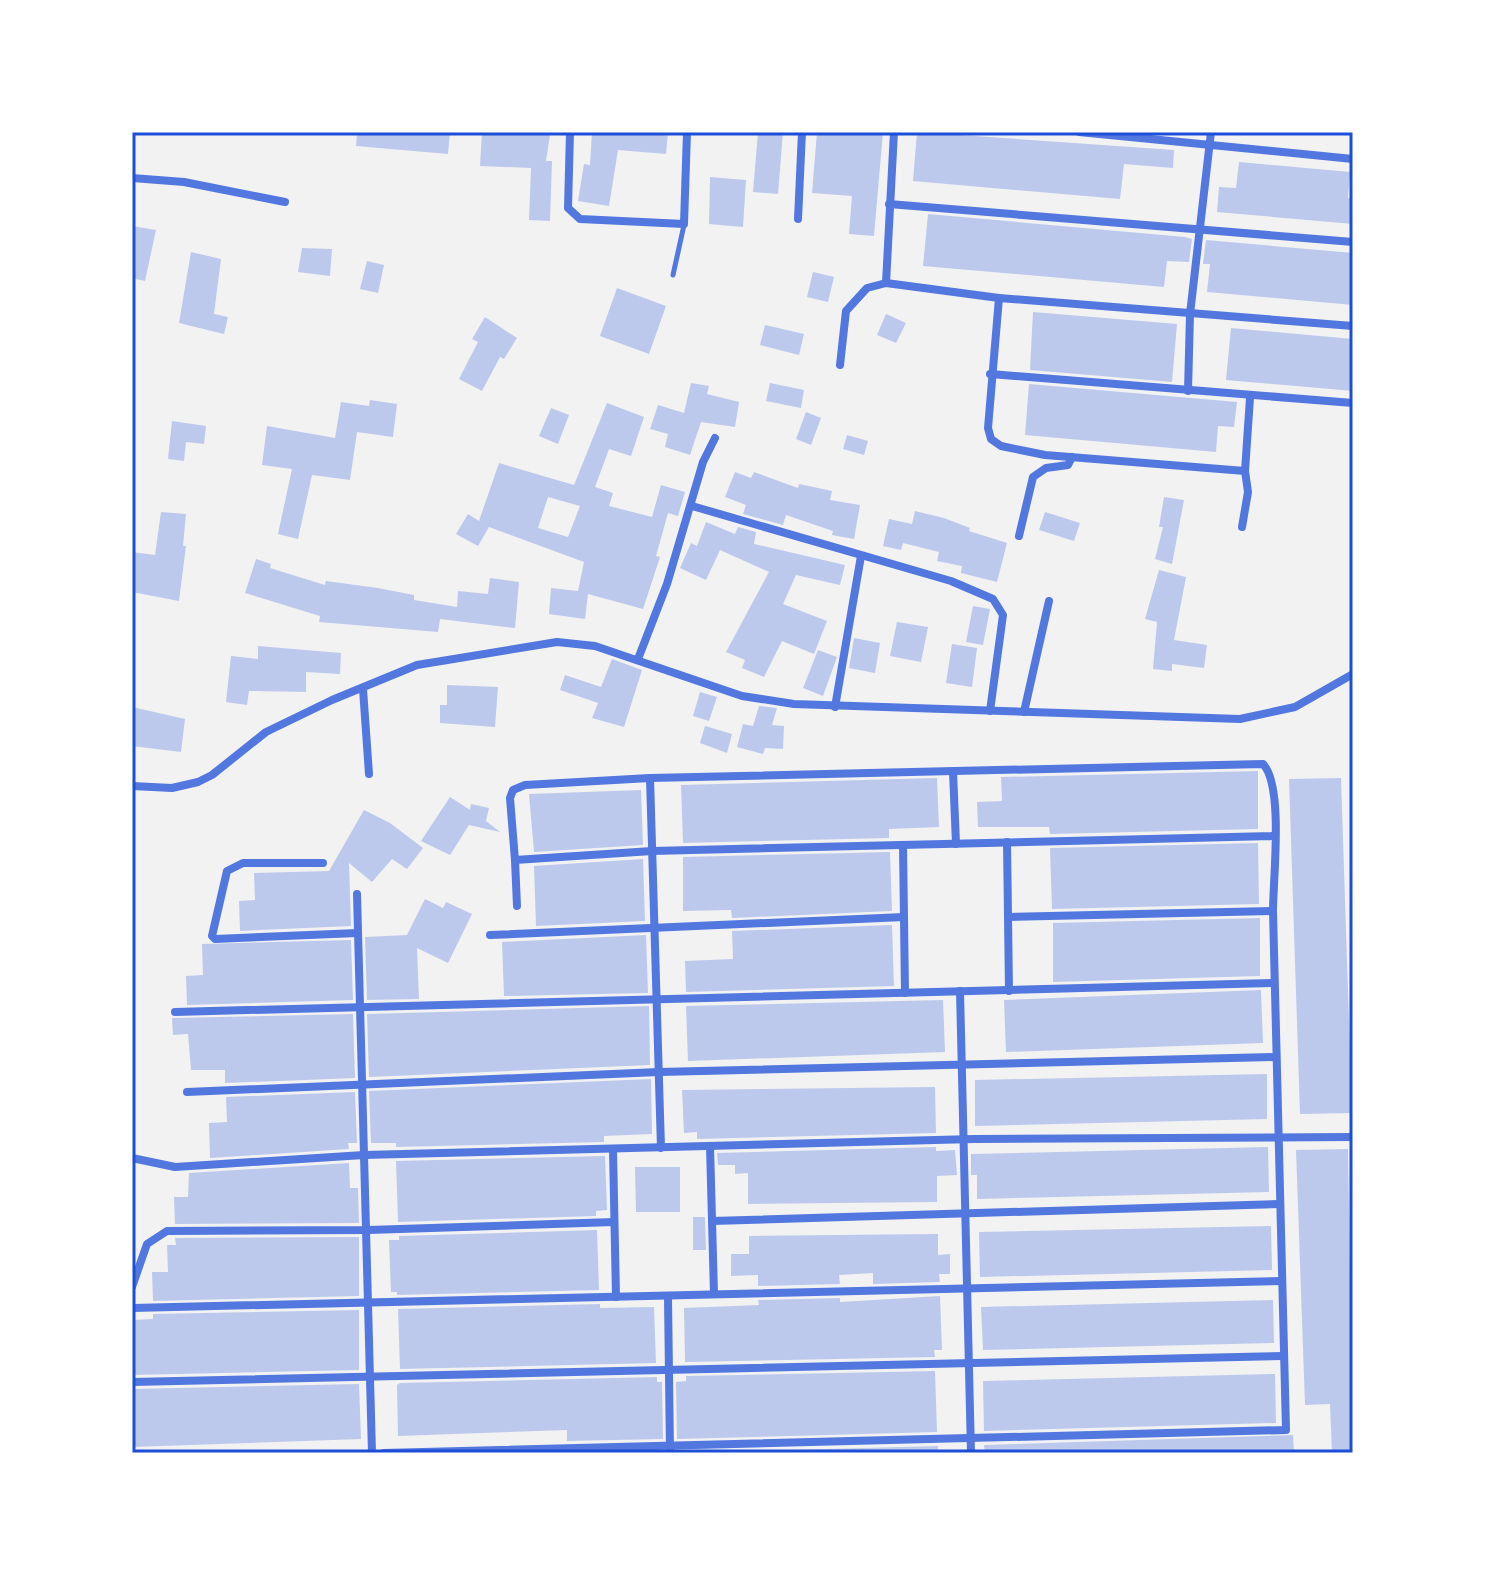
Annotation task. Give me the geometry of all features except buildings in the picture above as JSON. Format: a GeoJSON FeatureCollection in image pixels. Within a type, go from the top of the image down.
{"type":"FeatureCollection","features":[{"type":"Feature","properties":{"kind":"street"},"geometry":{"type":"LineString","coordinates":[[570,132],[568,208],[572,215],[580,219],[684,224],[687,132]]}},
{"type":"Feature","properties":{"kind":"street"},"geometry":{"type":"LineString","coordinates":[[798,219],[802,132]]}},
{"type":"Feature","properties":{"kind":"street"},"geometry":{"type":"LineString","coordinates":[[886,283],[894,132]]}},
{"type":"Feature","properties":{"kind":"street"},"geometry":{"type":"LineString","coordinates":[[1079,132],[1353,159]]}},
{"type":"Feature","properties":{"kind":"street"},"geometry":{"type":"LineString","coordinates":[[1188,391],[1190,314],[1211,132]]}},
{"type":"Feature","properties":{"kind":"street"},"geometry":{"type":"LineString","coordinates":[[132,178],[184,182],[285,202]]}},
{"type":"Feature","properties":{"kind":"street"},"geometry":{"type":"LineString","coordinates":[[889,204],[1353,242]]}},
{"type":"Feature","properties":{"kind":"street"},"geometry":{"type":"LineString","coordinates":[[840,365],[846,311],[867,288],[886,283],[999,298],[1353,326]]}},
{"type":"Feature","properties":{"kind":"street"},"geometry":{"type":"LineString","coordinates":[[999,298],[990,374],[988,428],[991,439],[1001,446],[1072,457],[1245,471]]}},
{"type":"Feature","properties":{"kind":"street"},"geometry":{"type":"LineString","coordinates":[[990,374],[1250,398],[1353,403]]}},
{"type":"Feature","properties":{"kind":"street"},"geometry":{"type":"LineString","coordinates":[[1242,527],[1248,492],[1245,471],[1250,398]]}},
{"type":"Feature","properties":{"kind":"street"},"geometry":{"type":"LineString","coordinates":[[638,659],[692,506],[703,462],[715,438]]}},
{"type":"Feature","properties":{"kind":"street"},"geometry":{"type":"LineString","coordinates":[[1019,536],[1033,477],[1046,468],[1068,465],[1072,457]]}},
{"type":"Feature","properties":{"kind":"street"},"geometry":{"type":"LineString","coordinates":[[692,506],[951,581],[993,599],[1003,615],[990,711]]}},
{"type":"Feature","properties":{"kind":"street"},"geometry":{"type":"LineString","coordinates":[[835,707],[861,556]]}},
{"type":"Feature","properties":{"kind":"street"},"geometry":{"type":"LineString","coordinates":[[1024,712],[1049,601]]}},
{"type":"Feature","properties":{"kind":"street"},"geometry":{"type":"LineString","coordinates":[[132,786],[172,788],[198,782],[212,775],[266,732],[332,700],[417,665],[537,643],[577,642],[638,659],[742,696],[835,707],[1258,717],[1295,707],[1353,674]]}},
{"type":"Feature","properties":{"kind":"street"},"geometry":{"type":"LineString","coordinates":[[363,689],[369,774]]}},
{"type":"Feature","properties":{"kind":"street"},"geometry":{"type":"LineString","coordinates":[[384,1453],[670,1450],[971,1437],[1280,1432],[1288,1426],[1274,983],[1274,782],[1263,764],[650,778],[525,785],[513,790],[510,798],[517,906]]}},
{"type":"Feature","properties":{"kind":"street"},"geometry":{"type":"LineString","coordinates":[[953,771],[956,844]]}},
{"type":"Feature","properties":{"kind":"street"},"geometry":{"type":"LineString","coordinates":[[650,778],[661,1148]]}},
{"type":"Feature","properties":{"kind":"street"},"geometry":{"type":"LineString","coordinates":[[515,860],[652,851],[1274,836]]}},
{"type":"Feature","properties":{"kind":"street"},"geometry":{"type":"LineString","coordinates":[[1007,842],[1009,991]]}},
{"type":"Feature","properties":{"kind":"street"},"geometry":{"type":"LineString","coordinates":[[903,845],[905,993]]}},
{"type":"Feature","properties":{"kind":"street"},"geometry":{"type":"LineString","coordinates":[[323,863],[243,863],[233,866],[227,871],[212,936],[215,939],[358,933]]}},
{"type":"Feature","properties":{"kind":"street"},"geometry":{"type":"LineString","coordinates":[[357,894],[365,1082],[372,1453]]}},
{"type":"Feature","properties":{"kind":"street"},"geometry":{"type":"LineString","coordinates":[[1008,917],[1273,911]]}},
{"type":"Feature","properties":{"kind":"street"},"geometry":{"type":"LineString","coordinates":[[490,935],[904,917]]}},
{"type":"Feature","properties":{"kind":"street"},"geometry":{"type":"LineString","coordinates":[[175,1012],[1274,983]]}},
{"type":"Feature","properties":{"kind":"street"},"geometry":{"type":"LineString","coordinates":[[960,991],[971,1453]]}},
{"type":"Feature","properties":{"kind":"street"},"geometry":{"type":"LineString","coordinates":[[187,1092],[365,1082],[659,1072],[1276,1057]]}},
{"type":"Feature","properties":{"kind":"street"},"geometry":{"type":"LineString","coordinates":[[132,1158],[175,1167],[364,1155],[710,1146],[964,1140],[1353,1137]]}},
{"type":"Feature","properties":{"kind":"street"},"geometry":{"type":"LineString","coordinates":[[710,1146],[714,1294]]}},
{"type":"Feature","properties":{"kind":"street"},"geometry":{"type":"LineString","coordinates":[[613,1149],[616,1297]]}},
{"type":"Feature","properties":{"kind":"street"},"geometry":{"type":"LineString","coordinates":[[712,1221],[1280,1204]]}},
{"type":"Feature","properties":{"kind":"street"},"geometry":{"type":"LineString","coordinates":[[132,1287],[147,1244],[167,1231],[368,1230],[614,1222]]}},
{"type":"Feature","properties":{"kind":"street"},"geometry":{"type":"LineString","coordinates":[[132,1308],[1282,1281]]}},
{"type":"Feature","properties":{"kind":"street"},"geometry":{"type":"LineString","coordinates":[[668,1297],[670,1450]]}},
{"type":"Feature","properties":{"kind":"street"},"geometry":{"type":"LineString","coordinates":[[132,1382],[1284,1356]]}},
{"type":"Feature","properties":{"kind":"lane"},"geometry":{"type":"LineString","coordinates":[[673,275],[684,224]]}}]}
